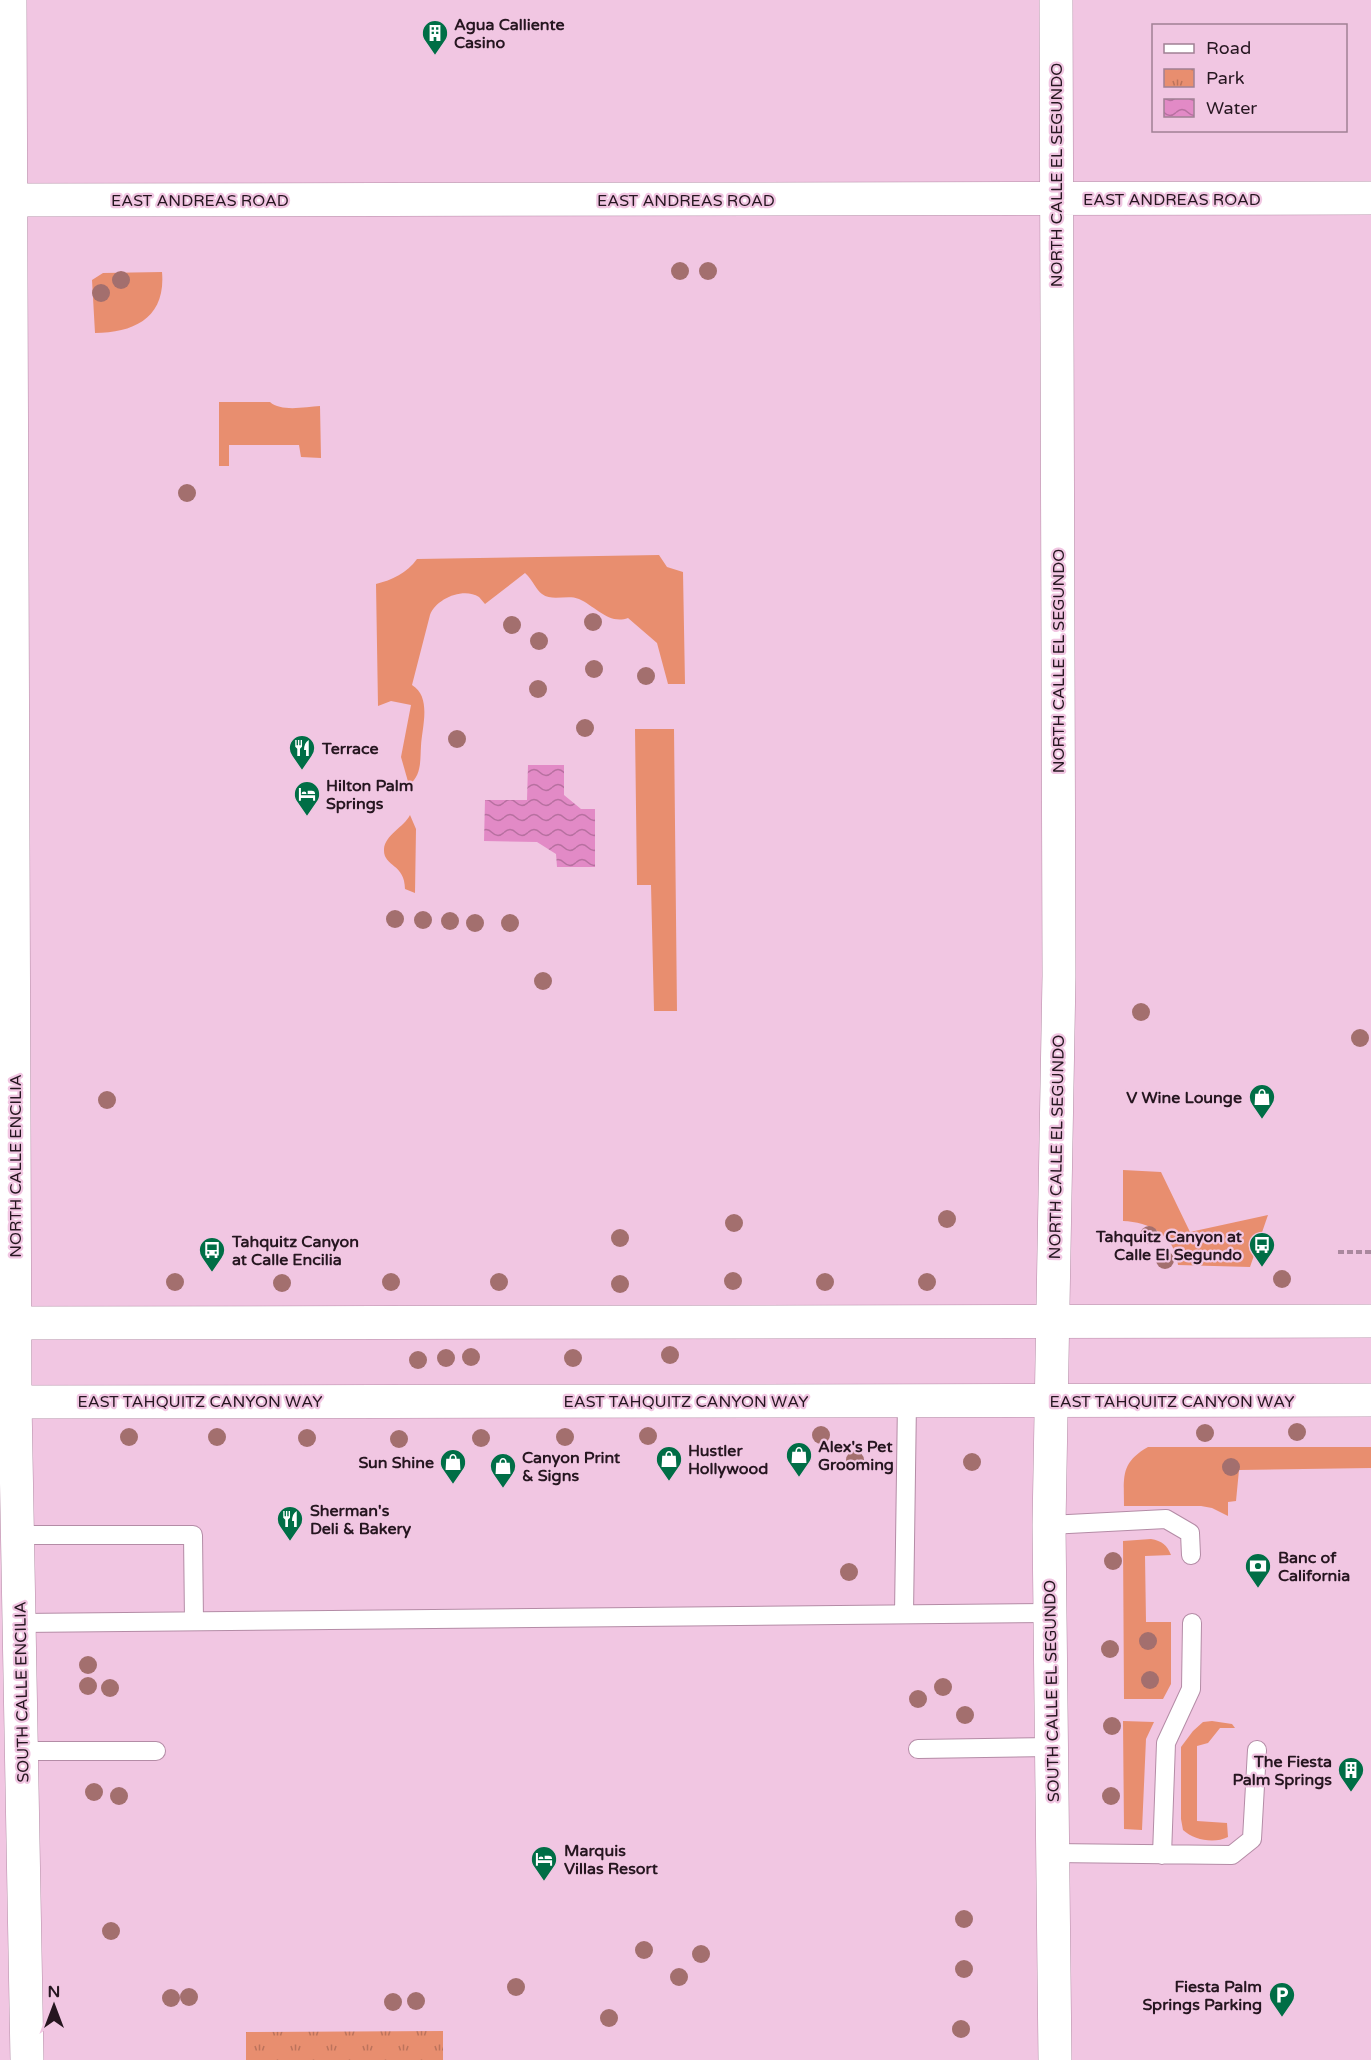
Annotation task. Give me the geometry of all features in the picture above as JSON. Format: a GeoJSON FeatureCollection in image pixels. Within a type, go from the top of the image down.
{"type":"FeatureCollection","features":[{"type":"Feature","properties":{"kind":"street","name":"NORTH CALLE ENCILIA"},"geometry":{"type":"LineString","coordinates":[[8,1323],[6,200],[10,0]]}},
{"type":"Feature","properties":{"kind":"street","name":"NORTH CALLE EL SEGUNDO"},"geometry":{"type":"LineString","coordinates":[[1053,1322],[1059,976],[1056,0]]}},
{"type":"Feature","properties":{"kind":"street","name":"EAST ANDREAS ROAD"},"geometry":{"type":"LineString","coordinates":[[6,200],[1371,198]]}},
{"type":"Feature","properties":{"kind":"street"},"geometry":{"type":"LineString","coordinates":[[8,1323],[1371,1321]]}},
{"type":"Feature","properties":{"kind":"street","name":"SOUTH CALLE EL SEGUNDO"},"geometry":{"type":"LineString","coordinates":[[1053,1322],[1049,1525],[1055,2060]]}},
{"type":"Feature","properties":{"kind":"street","name":"SOUTH CALLE ENCILIA"},"geometry":{"type":"LineString","coordinates":[[8,1323],[12,1518],[20,1623],[27,2060]]}},
{"type":"Feature","properties":{"kind":"street","name":"EAST TAHQUITZ CANYON WAY"},"geometry":{"type":"LineString","coordinates":[[8,1402],[1371,1400]]}},
{"type":"Feature","properties":{"kind":"lane"},"geometry":{"type":"LineString","coordinates":[[904,1614],[907,1401]]}},
{"type":"Feature","properties":{"kind":"lane"},"geometry":{"type":"LineString","coordinates":[[12,1518],[193,1535],[194,1622]]}},
{"type":"Feature","properties":{"kind":"lane"},"geometry":{"type":"LineString","coordinates":[[1049,1525],[1166,1519],[1190,1533],[1191,1555]]}},
{"type":"Feature","properties":{"kind":"lane"},"geometry":{"type":"LineString","coordinates":[[20,1623],[1050,1613]]}},
{"type":"Feature","properties":{"kind":"lane"},"geometry":{"type":"LineString","coordinates":[[1162,1855],[1166,1743],[1191,1689],[1192,1623]]}},
{"type":"Feature","properties":{"kind":"lane"},"geometry":{"type":"LineString","coordinates":[[918,1749],[1051,1747]]}},
{"type":"Feature","properties":{"kind":"lane"},"geometry":{"type":"LineString","coordinates":[[1052,1853],[1232,1855],[1252,1839],[1257,1750]]}},
{"type":"Feature","properties":{"kind":"lane"},"geometry":{"type":"LineString","coordinates":[[22,1751],[156,1751]]}},
{"type":"Feature","properties":{"kind":"path"},"geometry":{"type":"LineString","coordinates":[[1338,1252],[1371,1252]]}},
{"type":"Feature","properties":{"kind":"green space"},"geometry":{"type":"Polygon","coordinates":[[[162,272],[159,301],[145,319],[123,330],[95,333],[92,280],[103,273],[162,272]]]}},
{"type":"Feature","properties":{"kind":"green space"},"geometry":{"type":"Polygon","coordinates":[[[219,402],[270,402],[287,408],[320,406],[321,458],[301,457],[299,445],[229,445],[229,466],[219,466],[219,402]]]}},
{"type":"Feature","properties":{"kind":"green space"},"geometry":{"type":"Polygon","coordinates":[[[659,555],[667,567],[683,572],[685,684],[668,684],[657,643],[628,618],[608,617],[579,599],[546,596],[525,573],[485,604],[479,597],[465,593],[451,596],[438,604],[430,615],[412,685],[422,697],[424,713],[420,767],[416,777],[409,785],[401,757],[411,705],[391,701],[378,706],[376,584],[399,575],[417,559],[659,555]]]}},
{"type":"Feature","properties":{"kind":"green space"},"geometry":{"type":"Polygon","coordinates":[[[635,729],[674,729],[677,1011],[654,1011],[651,885],[637,885],[635,729]]]}},
{"type":"Feature","properties":{"kind":"green space"},"geometry":{"type":"Polygon","coordinates":[[[410,815],[416,829],[415,893],[405,889],[402,874],[387,859],[384,849],[391,835],[410,815]]]}},
{"type":"Feature","properties":{"kind":"green space"},"geometry":{"type":"Polygon","coordinates":[[[1123,1170],[1161,1172],[1190,1232],[1268,1215],[1250,1267],[1178,1265],[1172,1246],[1159,1232],[1142,1224],[1123,1221],[1123,1170]]]}},
{"type":"Feature","properties":{"kind":"green space"},"geometry":{"type":"Polygon","coordinates":[[[1148,1447],[1371,1447],[1371,1468],[1239,1470],[1236,1501],[1228,1502],[1228,1516],[1212,1508],[1201,1506],[1124,1506],[1124,1479],[1128,1465],[1148,1447]]]}},
{"type":"Feature","properties":{"kind":"green space"},"geometry":{"type":"Polygon","coordinates":[[[1151,1539],[1164,1544],[1171,1555],[1145,1556],[1146,1622],[1171,1622],[1171,1684],[1163,1699],[1124,1699],[1123,1541],[1151,1539]]]}},
{"type":"Feature","properties":{"kind":"green space"},"geometry":{"type":"Polygon","coordinates":[[[1123,1721],[1154,1722],[1146,1739],[1142,1830],[1124,1829],[1123,1721]]]}},
{"type":"Feature","properties":{"kind":"green space"},"geometry":{"type":"Polygon","coordinates":[[[1203,1722],[1232,1724],[1235,1728],[1220,1728],[1208,1743],[1197,1746],[1197,1821],[1227,1823],[1228,1837],[1204,1840],[1183,1830],[1181,1747],[1203,1722]]]}},
{"type":"Feature","properties":{"kind":"green space"},"geometry":{"type":"Polygon","coordinates":[[[443,2031],[443,2060],[246,2060],[246,2032],[443,2031]]]}},
{"type":"Feature","properties":{"kind":"water"},"geometry":{"type":"Polygon","coordinates":[[[528,765],[564,765],[564,795],[581,809],[595,809],[595,867],[557,867],[556,854],[537,842],[484,841],[485,800],[527,800],[528,765]]]}},
{"type":"Feature","properties":{"kind":"place","name":"Agua Calliente Casino"},"geometry":{"type":"Point","coordinates":[435,56]}},
{"type":"Feature","properties":{"kind":"place","name":"Terrace"},"geometry":{"type":"Point","coordinates":[302,771]}},
{"type":"Feature","properties":{"kind":"place","name":"Hilton Palm Springs"},"geometry":{"type":"Point","coordinates":[307,817]}},
{"type":"Feature","properties":{"kind":"place","name":"V Wine Lounge"},"geometry":{"type":"Point","coordinates":[1262,1120]}},
{"type":"Feature","properties":{"kind":"place","name":"Tahquitz Canyon at Calle El Segundo"},"geometry":{"type":"Point","coordinates":[1262,1268]}},
{"type":"Feature","properties":{"kind":"place","name":"Tahquitz Canyon at Calle Encilia"},"geometry":{"type":"Point","coordinates":[212,1273]}},
{"type":"Feature","properties":{"kind":"place","name":"Alex's Pet Grooming"},"geometry":{"type":"Point","coordinates":[799,1478]}},
{"type":"Feature","properties":{"kind":"place","name":"Hustler Hollywood"},"geometry":{"type":"Point","coordinates":[669,1482]}},
{"type":"Feature","properties":{"kind":"place","name":"Sun Shine"},"geometry":{"type":"Point","coordinates":[453,1485]}},
{"type":"Feature","properties":{"kind":"place","name":"Canyon Print & Signs"},"geometry":{"type":"Point","coordinates":[503,1489]}},
{"type":"Feature","properties":{"kind":"place","name":"Sherman's Deli & Bakery"},"geometry":{"type":"Point","coordinates":[290,1542]}},
{"type":"Feature","properties":{"kind":"place","name":"Banc of California"},"geometry":{"type":"Point","coordinates":[1258,1589]}},
{"type":"Feature","properties":{"kind":"place","name":"The Fiesta Palm Springs"},"geometry":{"type":"Point","coordinates":[1351,1793]}},
{"type":"Feature","properties":{"kind":"place","name":"Marquis Villas Resort"},"geometry":{"type":"Point","coordinates":[544,1882]}},
{"type":"Feature","properties":{"kind":"place","name":"Fiesta Palm Springs Parking"},"geometry":{"type":"Point","coordinates":[1282,2018]}}]}
